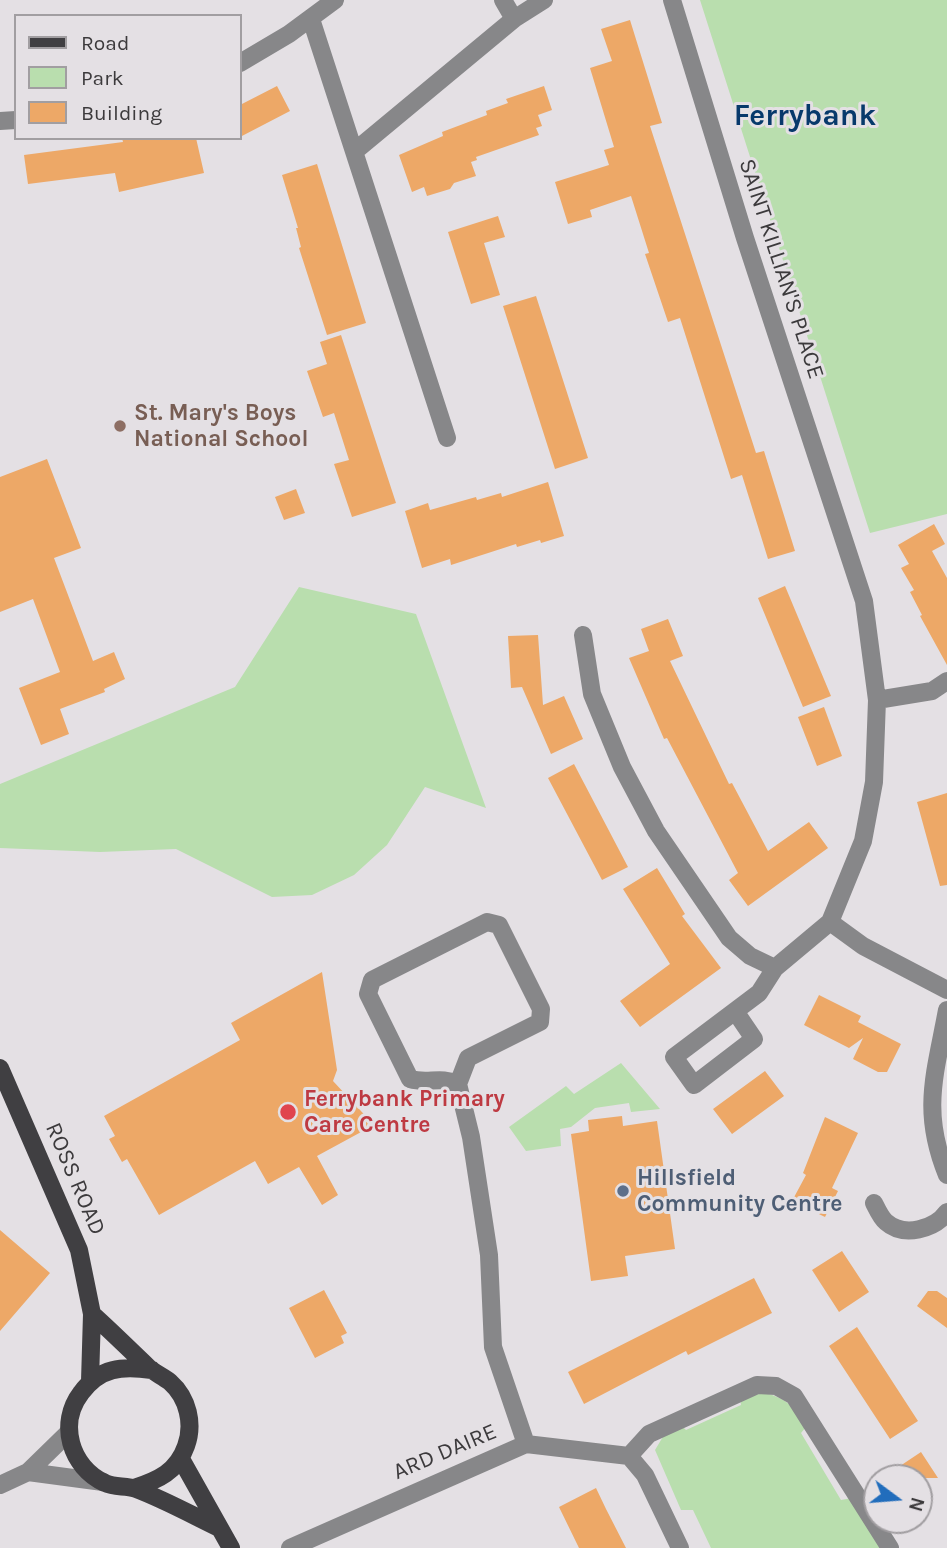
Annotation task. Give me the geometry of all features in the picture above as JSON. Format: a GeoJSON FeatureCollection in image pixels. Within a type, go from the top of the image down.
{"type":"FeatureCollection","features":[{"type":"Feature","properties":{"kind":"main road","name":"ROSS ROAD"},"geometry":{"type":"LineString","coordinates":[[0,1068],[79,1250],[92,1314],[90,1381]]}},
{"type":"Feature","properties":{"kind":"main road"},"geometry":{"type":"LineString","coordinates":[[92,1314],[152,1370],[170,1381],[183,1398],[190,1418],[190,1435],[181,1459],[161,1479],[134,1488]]}},
{"type":"Feature","properties":{"kind":"main road"},"geometry":{"type":"LineString","coordinates":[[152,1370],[122,1366],[90,1381],[74,1401],[68,1433],[82,1466],[103,1482],[134,1488],[219,1528]]}},
{"type":"Feature","properties":{"kind":"main road"},"geometry":{"type":"LineString","coordinates":[[181,1459],[231,1548]]}},
{"type":"Feature","properties":{"kind":"street"},"geometry":{"type":"LineString","coordinates":[[242,62],[312,19],[335,0]]}},
{"type":"Feature","properties":{"kind":"street"},"geometry":{"type":"LineString","coordinates":[[503,0],[514,19]]}},
{"type":"Feature","properties":{"kind":"street"},"geometry":{"type":"LineString","coordinates":[[355,151],[514,19],[544,0]]}},
{"type":"Feature","properties":{"kind":"street","name":"SAINT KILLIAN'S PLACE"},"geometry":{"type":"LineString","coordinates":[[672,0],[745,238],[864,601],[877,700],[874,782],[863,841],[830,922]]}},
{"type":"Feature","properties":{"kind":"street"},"geometry":{"type":"LineString","coordinates":[[312,19],[447,438]]}},
{"type":"Feature","properties":{"kind":"street"},"geometry":{"type":"LineString","coordinates":[[583,635],[592,694],[622,767],[656,831],[729,938],[750,956],[775,968]]}},
{"type":"Feature","properties":{"kind":"street"},"geometry":{"type":"LineString","coordinates":[[877,700],[932,691],[947,681]]}},
{"type":"Feature","properties":{"kind":"street"},"geometry":{"type":"LineString","coordinates":[[458,1084],[443,1077],[424,1083],[410,1079],[368,994],[372,980],[487,922],[499,925],[541,1009],[540,1022],[468,1058],[458,1084],[471,1137],[489,1255],[493,1347],[526,1444]]}},
{"type":"Feature","properties":{"kind":"street"},"geometry":{"type":"LineString","coordinates":[[735,1011],[754,1039],[694,1085],[674,1057],[735,1011],[759,993],[775,968],[830,922],[863,946],[947,990]]}},
{"type":"Feature","properties":{"kind":"street"},"geometry":{"type":"LineString","coordinates":[[947,1010],[930,1111],[934,1144],[947,1175]]}},
{"type":"Feature","properties":{"kind":"street"},"geometry":{"type":"LineString","coordinates":[[873,1203],[887,1223],[905,1230],[925,1228],[940,1221],[947,1212]]}},
{"type":"Feature","properties":{"kind":"street"},"geometry":{"type":"LineString","coordinates":[[680,1548],[645,1475],[629,1456],[649,1434],[757,1385],[776,1386],[794,1396],[890,1548]]}},
{"type":"Feature","properties":{"kind":"street"},"geometry":{"type":"LineString","coordinates":[[0,1485],[28,1472],[68,1433]]}},
{"type":"Feature","properties":{"kind":"street","name":"ARD DAIRE"},"geometry":{"type":"LineString","coordinates":[[289,1548],[526,1444],[629,1456]]}},
{"type":"Feature","properties":{"kind":"street"},"geometry":{"type":"LineString","coordinates":[[28,1472],[103,1482]]}},
{"type":"Feature","properties":{"kind":"green space"},"geometry":{"type":"Polygon","coordinates":[[[700,0],[947,0],[947,514],[870,533],[700,0]]]}},
{"type":"Feature","properties":{"kind":"green space"},"geometry":{"type":"Polygon","coordinates":[[[299,587],[416,614],[486,808],[425,787],[387,845],[354,875],[312,895],[272,897],[176,849],[100,852],[0,848],[0,784],[235,687],[299,587]]]}},
{"type":"Feature","properties":{"kind":"green space"},"geometry":{"type":"Polygon","coordinates":[[[621,1063],[660,1109],[631,1112],[629,1103],[595,1108],[571,1127],[560,1129],[561,1146],[526,1151],[509,1127],[566,1086],[574,1094],[621,1063]]]}},
{"type":"Feature","properties":{"kind":"green space"},"geometry":{"type":"Polygon","coordinates":[[[765,1393],[790,1405],[806,1427],[801,1433],[841,1500],[852,1498],[863,1517],[863,1534],[873,1534],[881,1548],[711,1548],[693,1510],[681,1510],[655,1450],[664,1435],[681,1425],[686,1430],[741,1405],[740,1397],[765,1393]]]}},
{"type":"Feature","properties":{"kind":"building"},"geometry":{"type":"Polygon","coordinates":[[[630,20],[662,123],[650,126],[756,453],[764,451],[795,551],[768,559],[742,475],[731,479],[680,318],[668,322],[645,254],[649,253],[631,196],[590,210],[592,217],[568,224],[555,182],[609,165],[604,150],[614,147],[590,68],[612,61],[601,29],[630,20]]]}},
{"type":"Feature","properties":{"kind":"building"},"geometry":{"type":"Polygon","coordinates":[[[277,86],[290,111],[242,136],[242,104],[277,86]]]}},
{"type":"Feature","properties":{"kind":"building"},"geometry":{"type":"Polygon","coordinates":[[[544,86],[552,110],[538,115],[542,126],[536,128],[539,135],[476,157],[477,160],[471,162],[476,176],[454,183],[450,189],[427,196],[424,187],[412,192],[399,155],[443,136],[442,132],[487,115],[486,111],[508,103],[506,99],[544,86]]]}},
{"type":"Feature","properties":{"kind":"building"},"geometry":{"type":"Polygon","coordinates":[[[196,140],[204,173],[119,192],[115,173],[28,184],[24,155],[123,142],[196,140]]]}},
{"type":"Feature","properties":{"kind":"building"},"geometry":{"type":"Polygon","coordinates":[[[317,164],[366,323],[327,335],[299,248],[298,228],[282,175],[317,164]]]}},
{"type":"Feature","properties":{"kind":"building"},"geometry":{"type":"Polygon","coordinates":[[[498,216],[505,237],[484,243],[500,295],[471,304],[448,232],[498,216]]]}},
{"type":"Feature","properties":{"kind":"building"},"geometry":{"type":"Polygon","coordinates":[[[536,296],[588,458],[555,469],[503,306],[536,296]]]}},
{"type":"Feature","properties":{"kind":"building"},"geometry":{"type":"Polygon","coordinates":[[[341,335],[396,503],[352,517],[334,464],[349,460],[334,413],[323,417],[307,371],[327,364],[320,342],[341,335]]]}},
{"type":"Feature","properties":{"kind":"building"},"geometry":{"type":"Polygon","coordinates":[[[47,459],[81,548],[54,558],[93,661],[114,652],[125,679],[104,689],[105,692],[60,709],[69,734],[41,745],[19,688],[60,672],[33,599],[0,612],[0,477],[47,459]]]}},
{"type":"Feature","properties":{"kind":"building"},"geometry":{"type":"Polygon","coordinates":[[[548,482],[564,536],[517,547],[516,544],[451,565],[450,559],[422,568],[405,511],[428,503],[430,510],[476,497],[477,500],[501,493],[502,497],[548,482]]]}},
{"type":"Feature","properties":{"kind":"building"},"geometry":{"type":"Polygon","coordinates":[[[296,489],[305,513],[284,520],[275,497],[296,489]]]}},
{"type":"Feature","properties":{"kind":"building"},"geometry":{"type":"Polygon","coordinates":[[[934,524],[945,544],[932,551],[947,578],[947,665],[910,592],[914,590],[901,568],[909,564],[898,545],[934,524]]]}},
{"type":"Feature","properties":{"kind":"building"},"geometry":{"type":"Polygon","coordinates":[[[785,586],[831,696],[803,707],[758,598],[785,586]]]}},
{"type":"Feature","properties":{"kind":"building"},"geometry":{"type":"Polygon","coordinates":[[[668,619],[683,656],[670,661],[729,784],[732,783],[768,851],[809,822],[828,848],[748,906],[729,880],[738,873],[667,738],[664,739],[629,658],[649,651],[641,629],[668,619]]]}},
{"type":"Feature","properties":{"kind":"building"},"geometry":{"type":"Polygon","coordinates":[[[538,635],[543,705],[564,696],[583,739],[551,754],[522,687],[511,688],[508,636],[538,635]]]}},
{"type":"Feature","properties":{"kind":"building"},"geometry":{"type":"Polygon","coordinates":[[[824,707],[842,756],[817,766],[798,717],[824,707]]]}},
{"type":"Feature","properties":{"kind":"building"},"geometry":{"type":"Polygon","coordinates":[[[574,764],[628,867],[602,880],[548,778],[574,764]]]}},
{"type":"Feature","properties":{"kind":"building"},"geometry":{"type":"Polygon","coordinates":[[[947,793],[947,885],[940,886],[917,802],[947,793]]]}},
{"type":"Feature","properties":{"kind":"building"},"geometry":{"type":"Polygon","coordinates":[[[657,868],[685,914],[682,916],[721,968],[640,1027],[620,1001],[670,964],[623,889],[657,868]]]}},
{"type":"Feature","properties":{"kind":"building"},"geometry":{"type":"Polygon","coordinates":[[[322,972],[337,1070],[333,1081],[374,1125],[317,1156],[338,1195],[322,1205],[299,1167],[268,1184],[255,1161],[159,1215],[127,1159],[122,1162],[109,1139],[115,1136],[104,1116],[240,1040],[231,1023],[322,972]]]}},
{"type":"Feature","properties":{"kind":"building"},"geometry":{"type":"Polygon","coordinates":[[[819,995],[861,1016],[858,1022],[901,1044],[887,1072],[878,1072],[853,1059],[863,1038],[849,1048],[804,1025],[819,995]]]}},
{"type":"Feature","properties":{"kind":"building"},"geometry":{"type":"Polygon","coordinates":[[[765,1071],[784,1096],[732,1134],[713,1109],[765,1071]]]}},
{"type":"Feature","properties":{"kind":"building","name":"Hillsfield Community Centre"},"geometry":{"type":"Polygon","coordinates":[[[622,1116],[623,1126],[657,1121],[675,1249],[625,1256],[628,1276],[591,1281],[571,1134],[589,1131],[588,1120],[622,1116]]]}},
{"type":"Feature","properties":{"kind":"building"},"geometry":{"type":"Polygon","coordinates":[[[825,1117],[858,1133],[832,1188],[838,1191],[825,1217],[792,1201],[806,1175],[803,1173],[825,1117]]]}},
{"type":"Feature","properties":{"kind":"building"},"geometry":{"type":"Polygon","coordinates":[[[0,1230],[50,1273],[0,1331],[0,1230]]]}},
{"type":"Feature","properties":{"kind":"building"},"geometry":{"type":"Polygon","coordinates":[[[842,1251],[869,1292],[839,1312],[812,1270],[842,1251]]]}},
{"type":"Feature","properties":{"kind":"building"},"geometry":{"type":"Polygon","coordinates":[[[754,1278],[772,1313],[688,1355],[686,1351],[584,1404],[568,1372],[754,1278]]]}},
{"type":"Feature","properties":{"kind":"building"},"geometry":{"type":"Polygon","coordinates":[[[324,1290],[347,1333],[341,1336],[344,1343],[315,1358],[289,1308],[324,1290]]]}},
{"type":"Feature","properties":{"kind":"building"},"geometry":{"type":"Polygon","coordinates":[[[928,1291],[937,1291],[947,1298],[947,1328],[917,1306],[928,1291]]]}},
{"type":"Feature","properties":{"kind":"building"},"geometry":{"type":"Polygon","coordinates":[[[857,1327],[918,1421],[890,1439],[829,1346],[857,1327]]]}},
{"type":"Feature","properties":{"kind":"building"},"geometry":{"type":"Polygon","coordinates":[[[921,1452],[929,1464],[903,1464],[921,1452]]]}},
{"type":"Feature","properties":{"kind":"building"},"geometry":{"type":"Polygon","coordinates":[[[596,1488],[626,1548],[579,1548],[559,1507],[596,1488]]]}},
{"type":"Feature","properties":{"kind":"place","name":"St. Mary's Boys National School"},"geometry":{"type":"Point","coordinates":[120,426]}},
{"type":"Feature","properties":{"kind":"place","name":"Ferrybank Primary Care Centre"},"geometry":{"type":"Point","coordinates":[288,1112]}},
{"type":"Feature","properties":{"kind":"place","name":"Hillsfield Community Centre"},"geometry":{"type":"Point","coordinates":[623,1191]}},
{"type":"Feature","properties":{"kind":"district","name":"Ferrybank"},"geometry":{"type":"Point","coordinates":[805,116]}}]}
